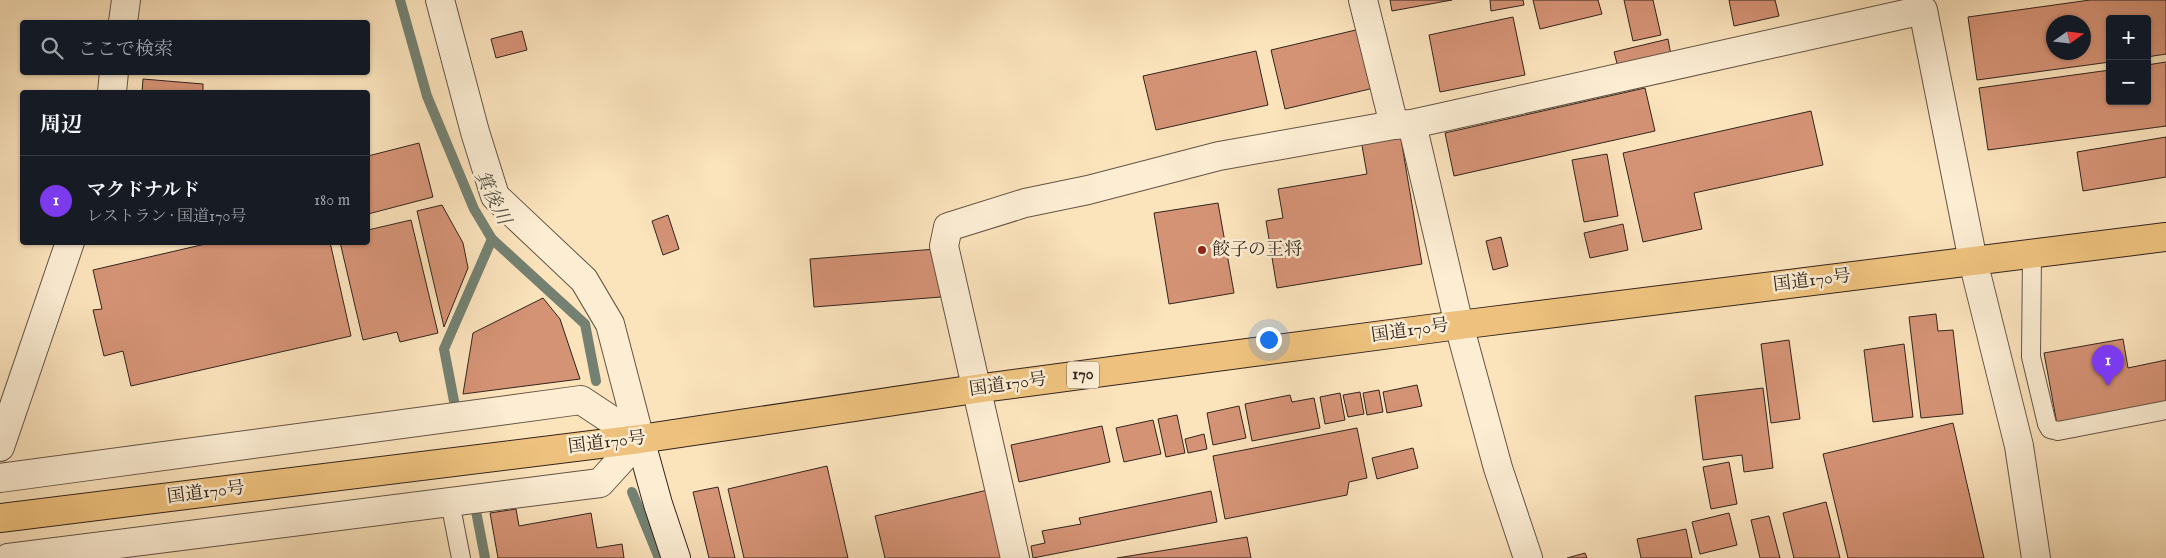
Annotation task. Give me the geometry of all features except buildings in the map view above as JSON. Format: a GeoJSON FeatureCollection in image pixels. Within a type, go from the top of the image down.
{"type":"FeatureCollection","features":[{"type":"Feature","properties":{"kind":"highway","name":"国道170号"},"geometry":{"type":"LineString","coordinates":[[0,518],[640,439],[975,389],[1458,325],[2166,237]]}},
{"type":"Feature","properties":{"kind":"street"},"geometry":{"type":"LineString","coordinates":[[123,20],[126,0]]}},
{"type":"Feature","properties":{"kind":"street"},"geometry":{"type":"LineString","coordinates":[[440,0],[494,196],[584,280],[610,324],[658,504],[676,558]]}},
{"type":"Feature","properties":{"kind":"street"},"geometry":{"type":"LineString","coordinates":[[1363,0],[1403,124],[1498,468],[1528,558]]}},
{"type":"Feature","properties":{"kind":"street"},"geometry":{"type":"LineString","coordinates":[[1015,558],[975,389],[944,246],[948,227],[1025,203],[1088,190],[1219,156],[1403,124],[1923,10],[1973,261],[2019,446],[2036,558]]}},
{"type":"Feature","properties":{"kind":"street"},"geometry":{"type":"LineString","coordinates":[[112,90],[114,75]]}},
{"type":"Feature","properties":{"kind":"street"},"geometry":{"type":"LineString","coordinates":[[0,447],[69,245]]}},
{"type":"Feature","properties":{"kind":"street"},"geometry":{"type":"LineString","coordinates":[[0,478],[581,400],[640,439]]}},
{"type":"Feature","properties":{"kind":"street"},"geometry":{"type":"LineString","coordinates":[[8,558],[600,483],[640,439]]}},
{"type":"Feature","properties":{"kind":"lane"},"geometry":{"type":"LineString","coordinates":[[2032,254],[2031,357],[2046,424],[2050,429],[2058,431],[2166,410]]}},
{"type":"Feature","properties":{"kind":"lane"},"geometry":{"type":"LineString","coordinates":[[450,502],[460,558]]}},
{"type":"Feature","properties":{"kind":"waterway","name":"箕後川"},"geometry":{"type":"LineString","coordinates":[[400,0],[427,96],[474,209],[492,239],[585,324],[596,381]]}},
{"type":"Feature","properties":{"kind":"waterway"},"geometry":{"type":"LineString","coordinates":[[454,401],[444,349],[492,239]]}},
{"type":"Feature","properties":{"kind":"waterway","name":"箕後川"},"geometry":{"type":"LineString","coordinates":[[632,492],[659,558]]}},
{"type":"Feature","properties":{"kind":"waterway"},"geometry":{"type":"LineString","coordinates":[[476,511],[485,558]]}},
{"type":"Feature","properties":{"kind":"place","name":"餃子の王将"},"geometry":{"type":"Point","coordinates":[1202,250]}},
{"type":"Feature","properties":{"kind":"place","name":"マクドナルド"},"geometry":{"type":"Point","coordinates":[2108,386]}}]}
